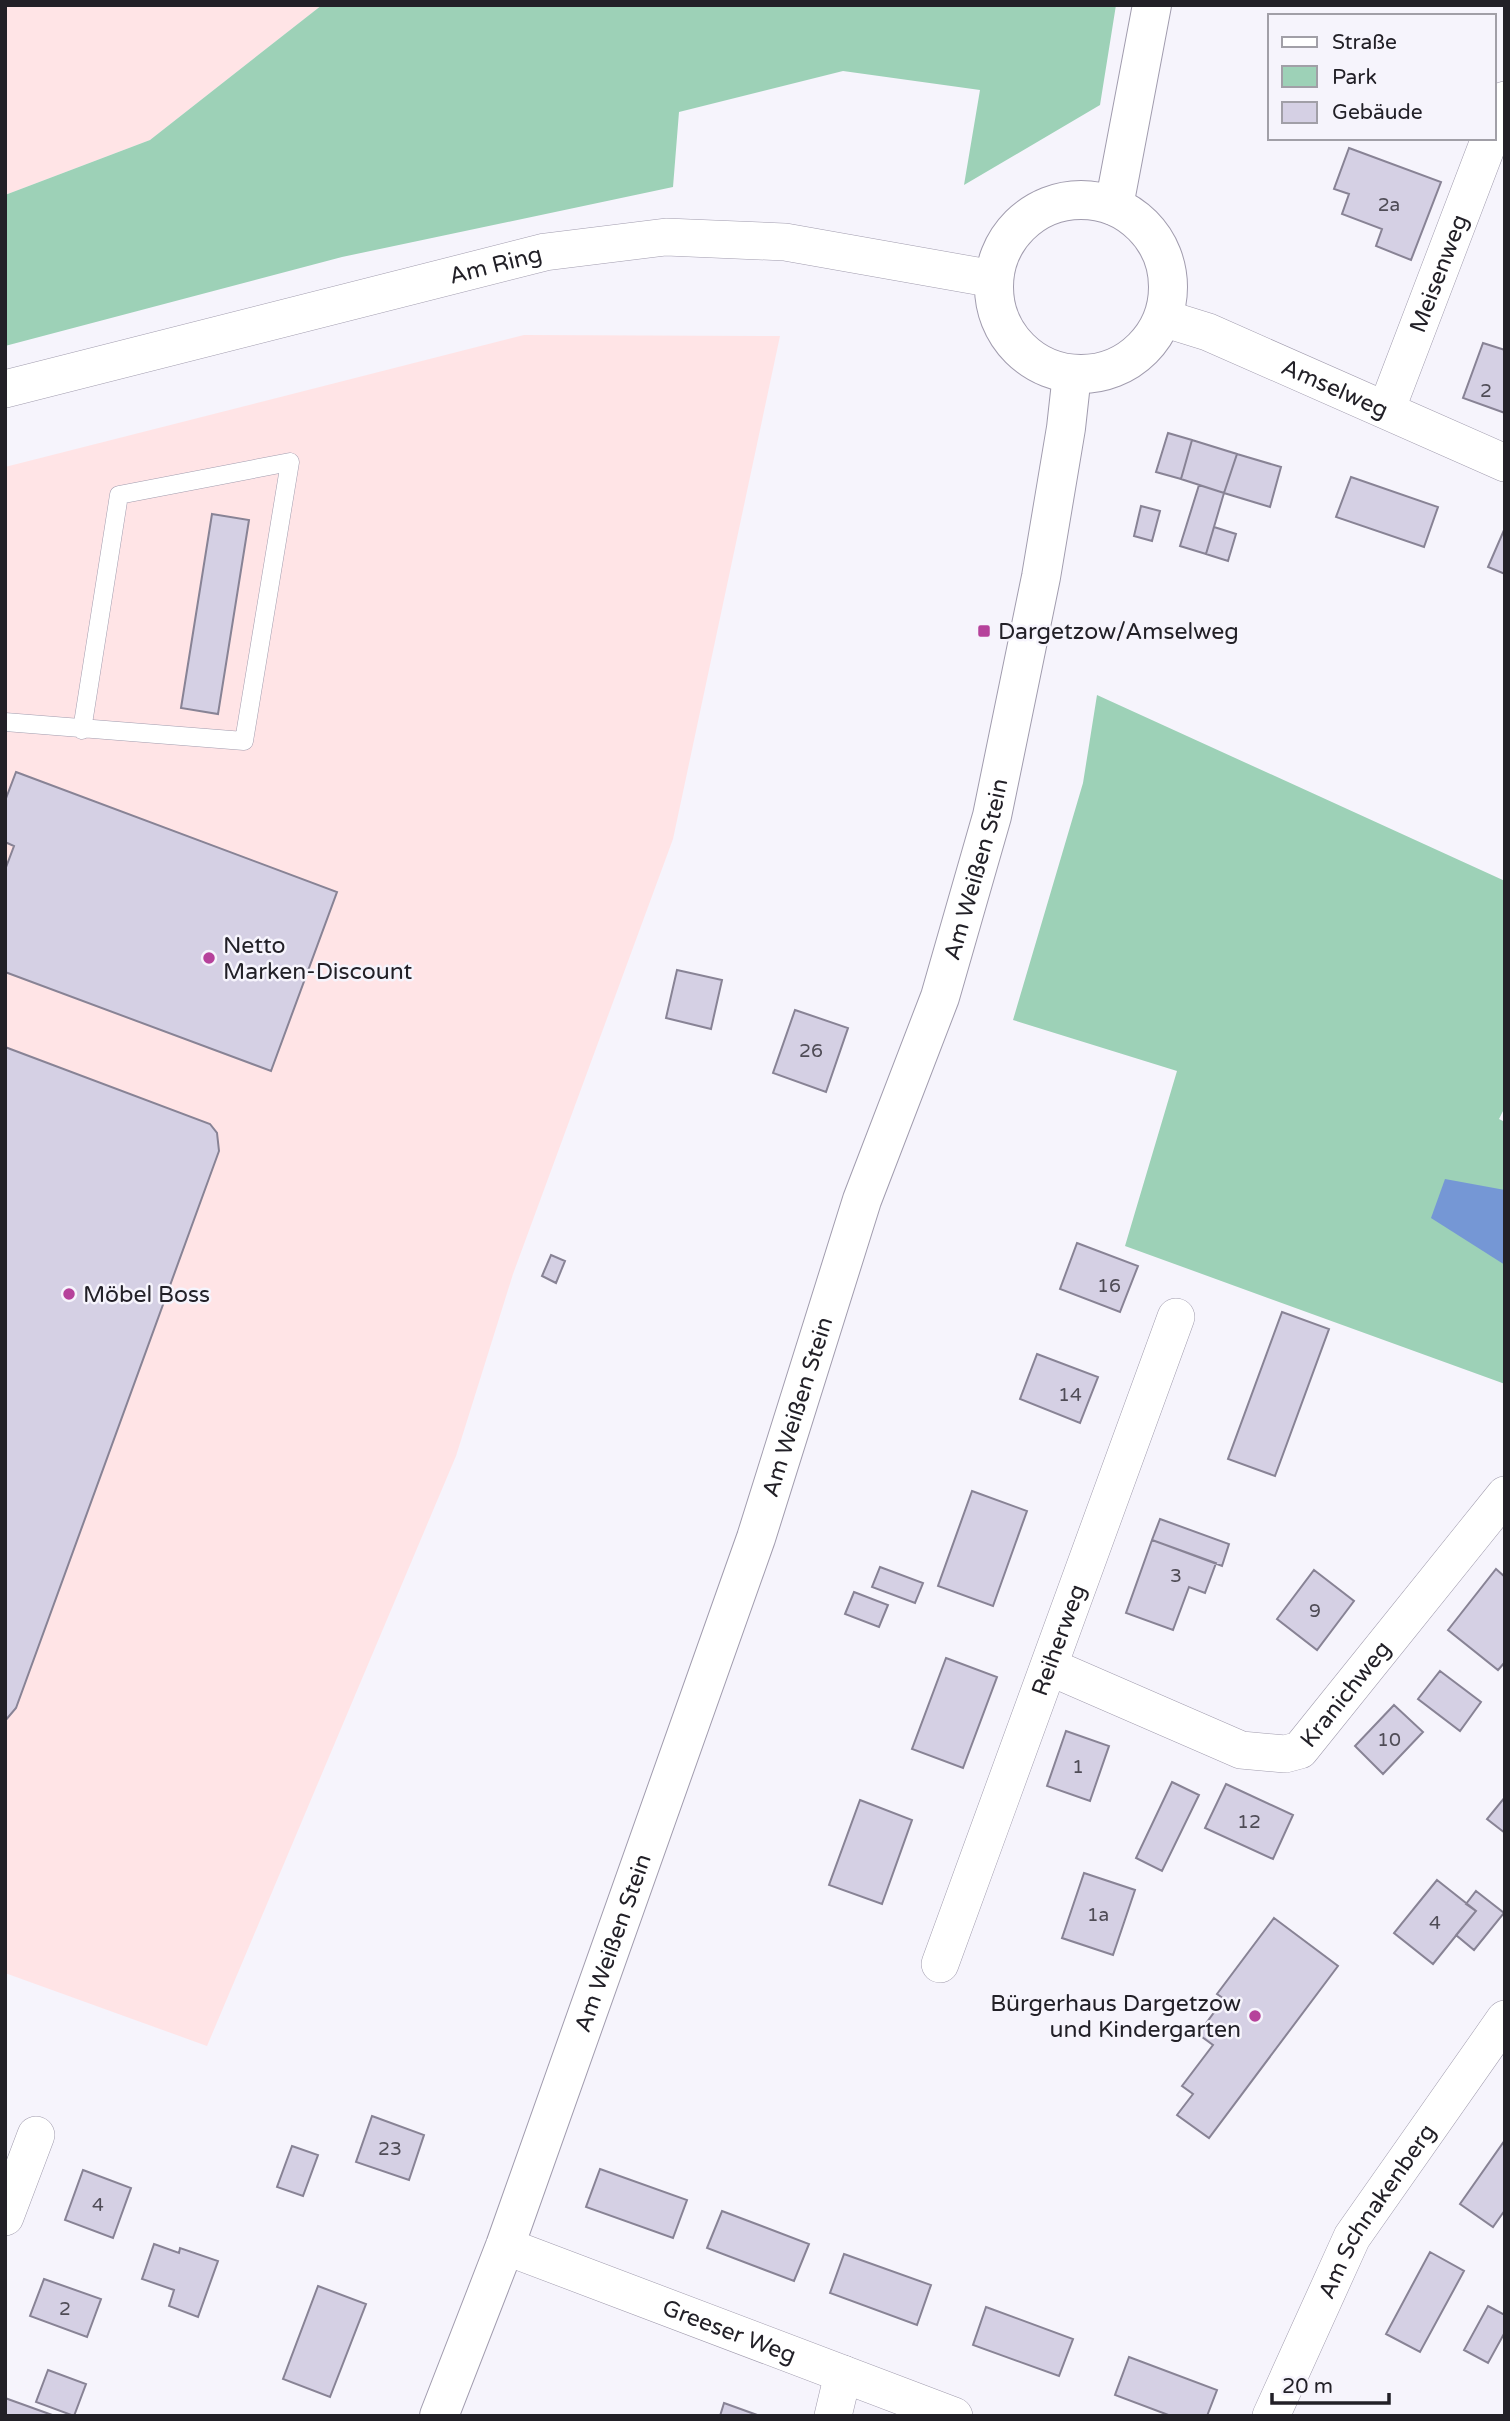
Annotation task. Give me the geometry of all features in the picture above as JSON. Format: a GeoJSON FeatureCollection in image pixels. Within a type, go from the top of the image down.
{"type":"FeatureCollection","features":[{"type":"Feature","properties":{"kind":"street"},"geometry":{"type":"LineString","coordinates":[[1114,206],[1152,5]]}},
{"type":"Feature","properties":{"kind":"street"},"geometry":{"type":"LineString","coordinates":[[1496,123],[1505,100]]}},
{"type":"Feature","properties":{"kind":"street","name":"Meisenweg"},"geometry":{"type":"LineString","coordinates":[[1387,408],[1489,140]]}},
{"type":"Feature","properties":{"kind":"street"},"geometry":{"type":"LineString","coordinates":[[1088,200],[1114,206],[1137,219],[1155,240],[1166,265],[1169,291],[1163,318],[1148,343],[1127,362],[1100,372],[1072,374],[1046,367],[1023,352],[1014,342],[1006,331],[996,306],[994,279],[1001,253],[1015,230],[1036,212],[1061,202],[1088,200]]}},
{"type":"Feature","properties":{"kind":"street","name":"Am Ring"},"geometry":{"type":"LineString","coordinates":[[5,389],[545,252],[666,237],[785,242],[994,279]]}},
{"type":"Feature","properties":{"kind":"street","name":"Amselweg"},"geometry":{"type":"LineString","coordinates":[[1163,318],[1208,332],[1387,408],[1505,463]]}},
{"type":"Feature","properties":{"kind":"street","name":"Am Weißen Stein"},"geometry":{"type":"LineString","coordinates":[[439,2416],[505,2246],[756,1538],[862,1200],[940,997],[992,816],[1041,577],[1066,428],[1072,374]]}},
{"type":"Feature","properties":{"kind":"street","name":"Reiherweg"},"geometry":{"type":"LineString","coordinates":[[940,1964],[1176,1317]]}},
{"type":"Feature","properties":{"kind":"street","name":"Kranichweg"},"geometry":{"type":"LineString","coordinates":[[1050,1667],[1241,1750],[1285,1754],[1300,1750],[1505,1495]]}},
{"type":"Feature","properties":{"kind":"street","name":"Am Schnakenberg"},"geometry":{"type":"LineString","coordinates":[[1271,2416],[1352,2237],[1505,2019]]}},
{"type":"Feature","properties":{"kind":"street"},"geometry":{"type":"LineString","coordinates":[[5,2217],[36,2135]]}},
{"type":"Feature","properties":{"kind":"street","name":"Greeser Weg"},"geometry":{"type":"LineString","coordinates":[[505,2246],[954,2416]]}},
{"type":"Feature","properties":{"kind":"street"},"geometry":{"type":"LineString","coordinates":[[833,2416],[843,2374]]}},
{"type":"Feature","properties":{"kind":"lane"},"geometry":{"type":"LineString","coordinates":[[5,722],[82,730],[244,741],[290,462],[119,495],[82,730]]}},
{"type":"Feature","properties":{"kind":"shaded area"},"geometry":{"type":"Polygon","coordinates":[[[5,5],[322,5],[150,140],[5,195],[5,5]]]}},
{"type":"Feature","properties":{"kind":"shaded area"},"geometry":{"type":"Polygon","coordinates":[[[524,335],[780,336],[673,839],[513,1274],[456,1456],[207,2046],[5,1973],[5,467],[524,335]]]}},
{"type":"Feature","properties":{"kind":"green space"},"geometry":{"type":"Polygon","coordinates":[[[322,5],[1116,5],[1100,105],[964,185],[980,90],[843,71],[679,112],[673,187],[342,257],[5,346],[5,195],[150,140],[322,5]]]}},
{"type":"Feature","properties":{"kind":"green space"},"geometry":{"type":"Polygon","coordinates":[[[1097,695],[1505,881],[1505,1107],[1499,1119],[1505,1122],[1505,1384],[1125,1246],[1177,1071],[1013,1020],[1083,783],[1097,695]]]}},
{"type":"Feature","properties":{"kind":"water"},"geometry":{"type":"Polygon","coordinates":[[[1445,1179],[1505,1190],[1505,1265],[1431,1218],[1445,1179]]]}},
{"type":"Feature","properties":{"kind":"building"},"geometry":{"type":"Polygon","coordinates":[[[1349,148],[1441,182],[1411,260],[1376,246],[1382,229],[1342,214],[1349,194],[1334,189],[1349,148]]]}},
{"type":"Feature","properties":{"kind":"building"},"geometry":{"type":"Polygon","coordinates":[[[1483,343],[1505,350],[1505,413],[1463,398],[1483,343]]]}},
{"type":"Feature","properties":{"kind":"building"},"geometry":{"type":"Polygon","coordinates":[[[1168,433],[1192,440],[1181,479],[1156,472],[1168,433]]]}},
{"type":"Feature","properties":{"kind":"building"},"geometry":{"type":"Polygon","coordinates":[[[1192,440],[1237,454],[1224,493],[1181,479],[1192,440]]]}},
{"type":"Feature","properties":{"kind":"building"},"geometry":{"type":"Polygon","coordinates":[[[1237,454],[1281,467],[1270,507],[1224,493],[1237,454]]]}},
{"type":"Feature","properties":{"kind":"building"},"geometry":{"type":"Polygon","coordinates":[[[1351,477],[1438,507],[1424,547],[1336,517],[1351,477]]]}},
{"type":"Feature","properties":{"kind":"building"},"geometry":{"type":"Polygon","coordinates":[[[1199,485],[1224,493],[1206,554],[1180,546],[1199,485]]]}},
{"type":"Feature","properties":{"kind":"building"},"geometry":{"type":"Polygon","coordinates":[[[1141,506],[1160,511],[1152,541],[1134,536],[1141,506]]]}},
{"type":"Feature","properties":{"kind":"building"},"geometry":{"type":"Polygon","coordinates":[[[212,514],[249,520],[218,714],[181,708],[212,514]]]}},
{"type":"Feature","properties":{"kind":"building"},"geometry":{"type":"Polygon","coordinates":[[[1214,527],[1236,534],[1228,561],[1206,554],[1214,527]]]}},
{"type":"Feature","properties":{"kind":"building"},"geometry":{"type":"Polygon","coordinates":[[[1505,530],[1505,574],[1488,567],[1505,530]]]}},
{"type":"Feature","properties":{"kind":"building"},"geometry":{"type":"Polygon","coordinates":[[[16,772],[337,892],[271,1071],[5,972],[5,870],[14,846],[5,842],[5,801],[16,772]]]}},
{"type":"Feature","properties":{"kind":"building"},"geometry":{"type":"Polygon","coordinates":[[[677,970],[722,980],[711,1029],[666,1018],[677,970]]]}},
{"type":"Feature","properties":{"kind":"building"},"geometry":{"type":"Polygon","coordinates":[[[795,1010],[848,1028],[826,1092],[773,1073],[795,1010]]]}},
{"type":"Feature","properties":{"kind":"building"},"geometry":{"type":"Polygon","coordinates":[[[5,1047],[210,1124],[217,1133],[219,1151],[16,1708],[5,1721],[5,1047]]]}},
{"type":"Feature","properties":{"kind":"building"},"geometry":{"type":"Polygon","coordinates":[[[1077,1243],[1138,1266],[1120,1312],[1060,1289],[1077,1243]]]}},
{"type":"Feature","properties":{"kind":"building"},"geometry":{"type":"Polygon","coordinates":[[[551,1255],[565,1261],[556,1283],[542,1276],[551,1255]]]}},
{"type":"Feature","properties":{"kind":"building"},"geometry":{"type":"Polygon","coordinates":[[[1282,1312],[1329,1329],[1275,1476],[1228,1459],[1282,1312]]]}},
{"type":"Feature","properties":{"kind":"building"},"geometry":{"type":"Polygon","coordinates":[[[1037,1354],[1098,1377],[1080,1423],[1020,1399],[1037,1354]]]}},
{"type":"Feature","properties":{"kind":"building"},"geometry":{"type":"Polygon","coordinates":[[[972,1491],[1027,1511],[993,1606],[938,1586],[972,1491]]]}},
{"type":"Feature","properties":{"kind":"building"},"geometry":{"type":"Polygon","coordinates":[[[1160,1519],[1229,1544],[1222,1566],[1152,1540],[1160,1519]]]}},
{"type":"Feature","properties":{"kind":"building"},"geometry":{"type":"Polygon","coordinates":[[[1152,1540],[1216,1563],[1205,1593],[1189,1587],[1173,1630],[1126,1613],[1152,1540]]]}},
{"type":"Feature","properties":{"kind":"building"},"geometry":{"type":"Polygon","coordinates":[[[880,1567],[923,1583],[915,1603],[872,1587],[880,1567]]]}},
{"type":"Feature","properties":{"kind":"building"},"geometry":{"type":"Polygon","coordinates":[[[1496,1569],[1505,1577],[1505,1662],[1498,1670],[1448,1630],[1496,1569]]]}},
{"type":"Feature","properties":{"kind":"building"},"geometry":{"type":"Polygon","coordinates":[[[1314,1570],[1354,1601],[1317,1650],[1277,1619],[1314,1570]]]}},
{"type":"Feature","properties":{"kind":"building"},"geometry":{"type":"Polygon","coordinates":[[[854,1592],[888,1605],[879,1627],[845,1614],[854,1592]]]}},
{"type":"Feature","properties":{"kind":"building"},"geometry":{"type":"Polygon","coordinates":[[[946,1658],[997,1677],[963,1768],[912,1749],[946,1658]]]}},
{"type":"Feature","properties":{"kind":"building"},"geometry":{"type":"Polygon","coordinates":[[[1440,1671],[1481,1702],[1460,1731],[1418,1699],[1440,1671]]]}},
{"type":"Feature","properties":{"kind":"building"},"geometry":{"type":"Polygon","coordinates":[[[1394,1705],[1423,1732],[1383,1774],[1355,1746],[1394,1705]]]}},
{"type":"Feature","properties":{"kind":"building"},"geometry":{"type":"Polygon","coordinates":[[[1066,1731],[1109,1746],[1090,1801],[1047,1786],[1066,1731]]]}},
{"type":"Feature","properties":{"kind":"building"},"geometry":{"type":"Polygon","coordinates":[[[1172,1782],[1199,1795],[1162,1871],[1136,1858],[1172,1782]]]}},
{"type":"Feature","properties":{"kind":"building"},"geometry":{"type":"Polygon","coordinates":[[[1226,1784],[1293,1815],[1273,1859],[1205,1828],[1226,1784]]]}},
{"type":"Feature","properties":{"kind":"building"},"geometry":{"type":"Polygon","coordinates":[[[1505,1797],[1505,1833],[1487,1819],[1505,1797]]]}},
{"type":"Feature","properties":{"kind":"building"},"geometry":{"type":"Polygon","coordinates":[[[860,1800],[912,1820],[882,1904],[829,1885],[860,1800]]]}},
{"type":"Feature","properties":{"kind":"building"},"geometry":{"type":"Polygon","coordinates":[[[1084,1873],[1135,1890],[1113,1955],[1062,1938],[1084,1873]]]}},
{"type":"Feature","properties":{"kind":"building"},"geometry":{"type":"Polygon","coordinates":[[[1437,1880],[1476,1911],[1433,1964],[1394,1933],[1437,1880]]]}},
{"type":"Feature","properties":{"kind":"building"},"geometry":{"type":"Polygon","coordinates":[[[1476,1891],[1504,1913],[1474,1950],[1456,1935],[1476,1911],[1466,1904],[1476,1891]]]}},
{"type":"Feature","properties":{"kind":"building","name":"Bürgerhaus Dargetzow und Kindergarten"},"geometry":{"type":"Polygon","coordinates":[[[1274,1918],[1338,1966],[1209,2138],[1177,2115],[1193,2094],[1182,2086],[1213,2045],[1198,2034],[1224,1999],[1217,1994],[1274,1918]]]}},
{"type":"Feature","properties":{"kind":"building"},"geometry":{"type":"Polygon","coordinates":[[[372,2116],[424,2135],[409,2180],[356,2162],[372,2116]]]}},
{"type":"Feature","properties":{"kind":"building"},"geometry":{"type":"Polygon","coordinates":[[[1505,2140],[1505,2210],[1493,2227],[1460,2204],[1505,2140]]]}},
{"type":"Feature","properties":{"kind":"building"},"geometry":{"type":"Polygon","coordinates":[[[292,2146],[318,2155],[303,2196],[277,2187],[292,2146]]]}},
{"type":"Feature","properties":{"kind":"building"},"geometry":{"type":"Polygon","coordinates":[[[600,2169],[687,2200],[673,2238],[586,2207],[600,2169]]]}},
{"type":"Feature","properties":{"kind":"building"},"geometry":{"type":"Polygon","coordinates":[[[83,2170],[131,2188],[113,2238],[65,2220],[83,2170]]]}},
{"type":"Feature","properties":{"kind":"building"},"geometry":{"type":"Polygon","coordinates":[[[722,2211],[809,2244],[794,2281],[707,2248],[722,2211]]]}},
{"type":"Feature","properties":{"kind":"building"},"geometry":{"type":"Polygon","coordinates":[[[154,2244],[179,2253],[180,2248],[218,2261],[198,2317],[169,2306],[174,2290],[142,2279],[154,2244]]]}},
{"type":"Feature","properties":{"kind":"building"},"geometry":{"type":"Polygon","coordinates":[[[1430,2252],[1464,2271],[1420,2352],[1386,2334],[1430,2252]]]}},
{"type":"Feature","properties":{"kind":"building"},"geometry":{"type":"Polygon","coordinates":[[[844,2254],[931,2285],[917,2325],[830,2293],[844,2254]]]}},
{"type":"Feature","properties":{"kind":"building"},"geometry":{"type":"Polygon","coordinates":[[[44,2279],[101,2299],[87,2337],[30,2316],[44,2279]]]}},
{"type":"Feature","properties":{"kind":"building"},"geometry":{"type":"Polygon","coordinates":[[[318,2286],[366,2304],[330,2397],[283,2379],[318,2286]]]}},
{"type":"Feature","properties":{"kind":"building"},"geometry":{"type":"Polygon","coordinates":[[[1488,2306],[1505,2315],[1505,2332],[1488,2363],[1464,2350],[1488,2306]]]}},
{"type":"Feature","properties":{"kind":"building"},"geometry":{"type":"Polygon","coordinates":[[[986,2307],[1073,2339],[1059,2376],[973,2345],[986,2307]]]}},
{"type":"Feature","properties":{"kind":"building"},"geometry":{"type":"Polygon","coordinates":[[[1129,2357],[1217,2390],[1207,2416],[1171,2416],[1115,2395],[1129,2357]]]}},
{"type":"Feature","properties":{"kind":"building"},"geometry":{"type":"Polygon","coordinates":[[[48,2370],[86,2384],[74,2416],[36,2402],[48,2370]]]}},
{"type":"Feature","properties":{"kind":"building"},"geometry":{"type":"Polygon","coordinates":[[[5,2398],[55,2416],[5,2416],[5,2398]]]}},
{"type":"Feature","properties":{"kind":"building"},"geometry":{"type":"Polygon","coordinates":[[[724,2403],[760,2416],[720,2416],[724,2403]]]}},
{"type":"Feature","properties":{"kind":"place","name":"Dargetzow/Amselweg"},"geometry":{"type":"Point","coordinates":[984,631]}},
{"type":"Feature","properties":{"kind":"place","name":"Netto Marken-Discount"},"geometry":{"type":"Point","coordinates":[209,958]}},
{"type":"Feature","properties":{"kind":"place","name":"Möbel Boss"},"geometry":{"type":"Point","coordinates":[69,1294]}},
{"type":"Feature","properties":{"kind":"place","name":"Bürgerhaus Dargetzow und Kindergarten"},"geometry":{"type":"Point","coordinates":[1255,2016]}}]}
